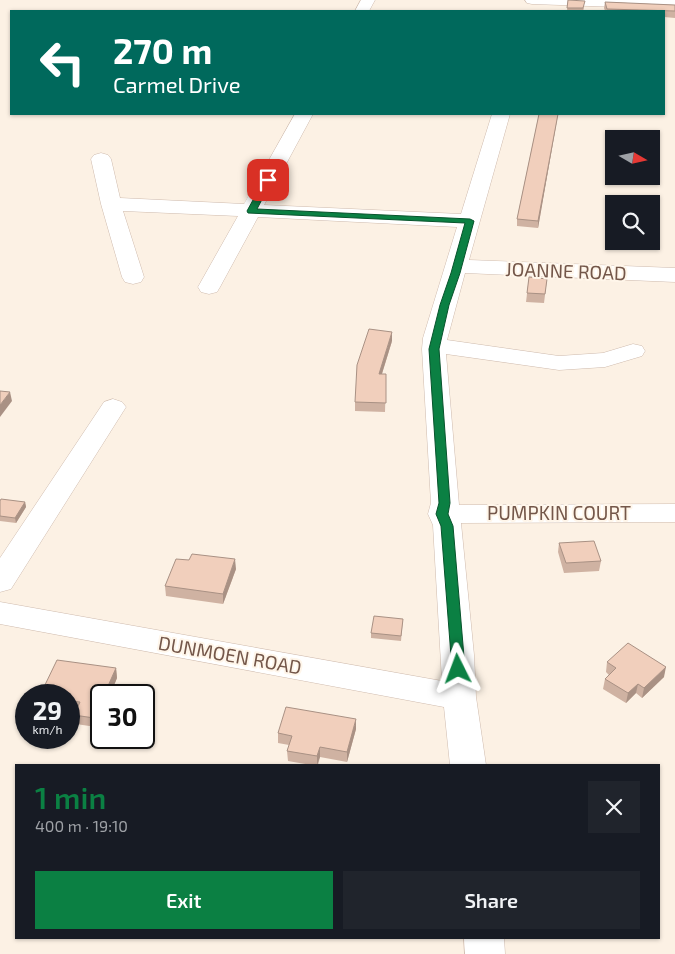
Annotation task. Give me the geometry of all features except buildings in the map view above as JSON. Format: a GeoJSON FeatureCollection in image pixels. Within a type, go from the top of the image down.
{"type":"FeatureCollection","features":[{"type":"Feature","properties":{"kind":"street"},"geometry":{"type":"LineString","coordinates":[[532,0],[675,4]]}},
{"type":"Feature","properties":{"kind":"street"},"geometry":{"type":"LineString","coordinates":[[209,287],[303,115]]}},
{"type":"Feature","properties":{"kind":"street"},"geometry":{"type":"LineString","coordinates":[[468,764],[459,697],[458,655],[448,535],[442,514],[445,503],[435,346],[444,305],[501,115]]}},
{"type":"Feature","properties":{"kind":"street"},"geometry":{"type":"LineString","coordinates":[[101,159],[111,204],[133,277]]}},
{"type":"Feature","properties":{"kind":"street"},"geometry":{"type":"LineString","coordinates":[[111,204],[470,221]]}},
{"type":"Feature","properties":{"kind":"street","name":"JOANNE ROAD"},"geometry":{"type":"LineString","coordinates":[[457,266],[675,275]]}},
{"type":"Feature","properties":{"kind":"street"},"geometry":{"type":"LineString","coordinates":[[435,346],[464,348],[559,363],[605,360],[633,351]]}},
{"type":"Feature","properties":{"kind":"street"},"geometry":{"type":"LineString","coordinates":[[0,582],[113,407]]}},
{"type":"Feature","properties":{"kind":"street","name":"PUMPKIN COURT"},"geometry":{"type":"LineString","coordinates":[[442,514],[675,513]]}},
{"type":"Feature","properties":{"kind":"street","name":"DUNMOEN ROAD"},"geometry":{"type":"LineString","coordinates":[[0,613],[459,697]]}},
{"type":"Feature","properties":{"kind":"street"},"geometry":{"type":"LineString","coordinates":[[484,939],[485,954]]}},
{"type":"Feature","properties":{"kind":"route"},"geometry":{"type":"LineString","coordinates":[[268,180],[251,211],[470,221],[456,273],[444,305],[434,349],[445,503],[442,514],[447,526],[458,669]]}}]}
